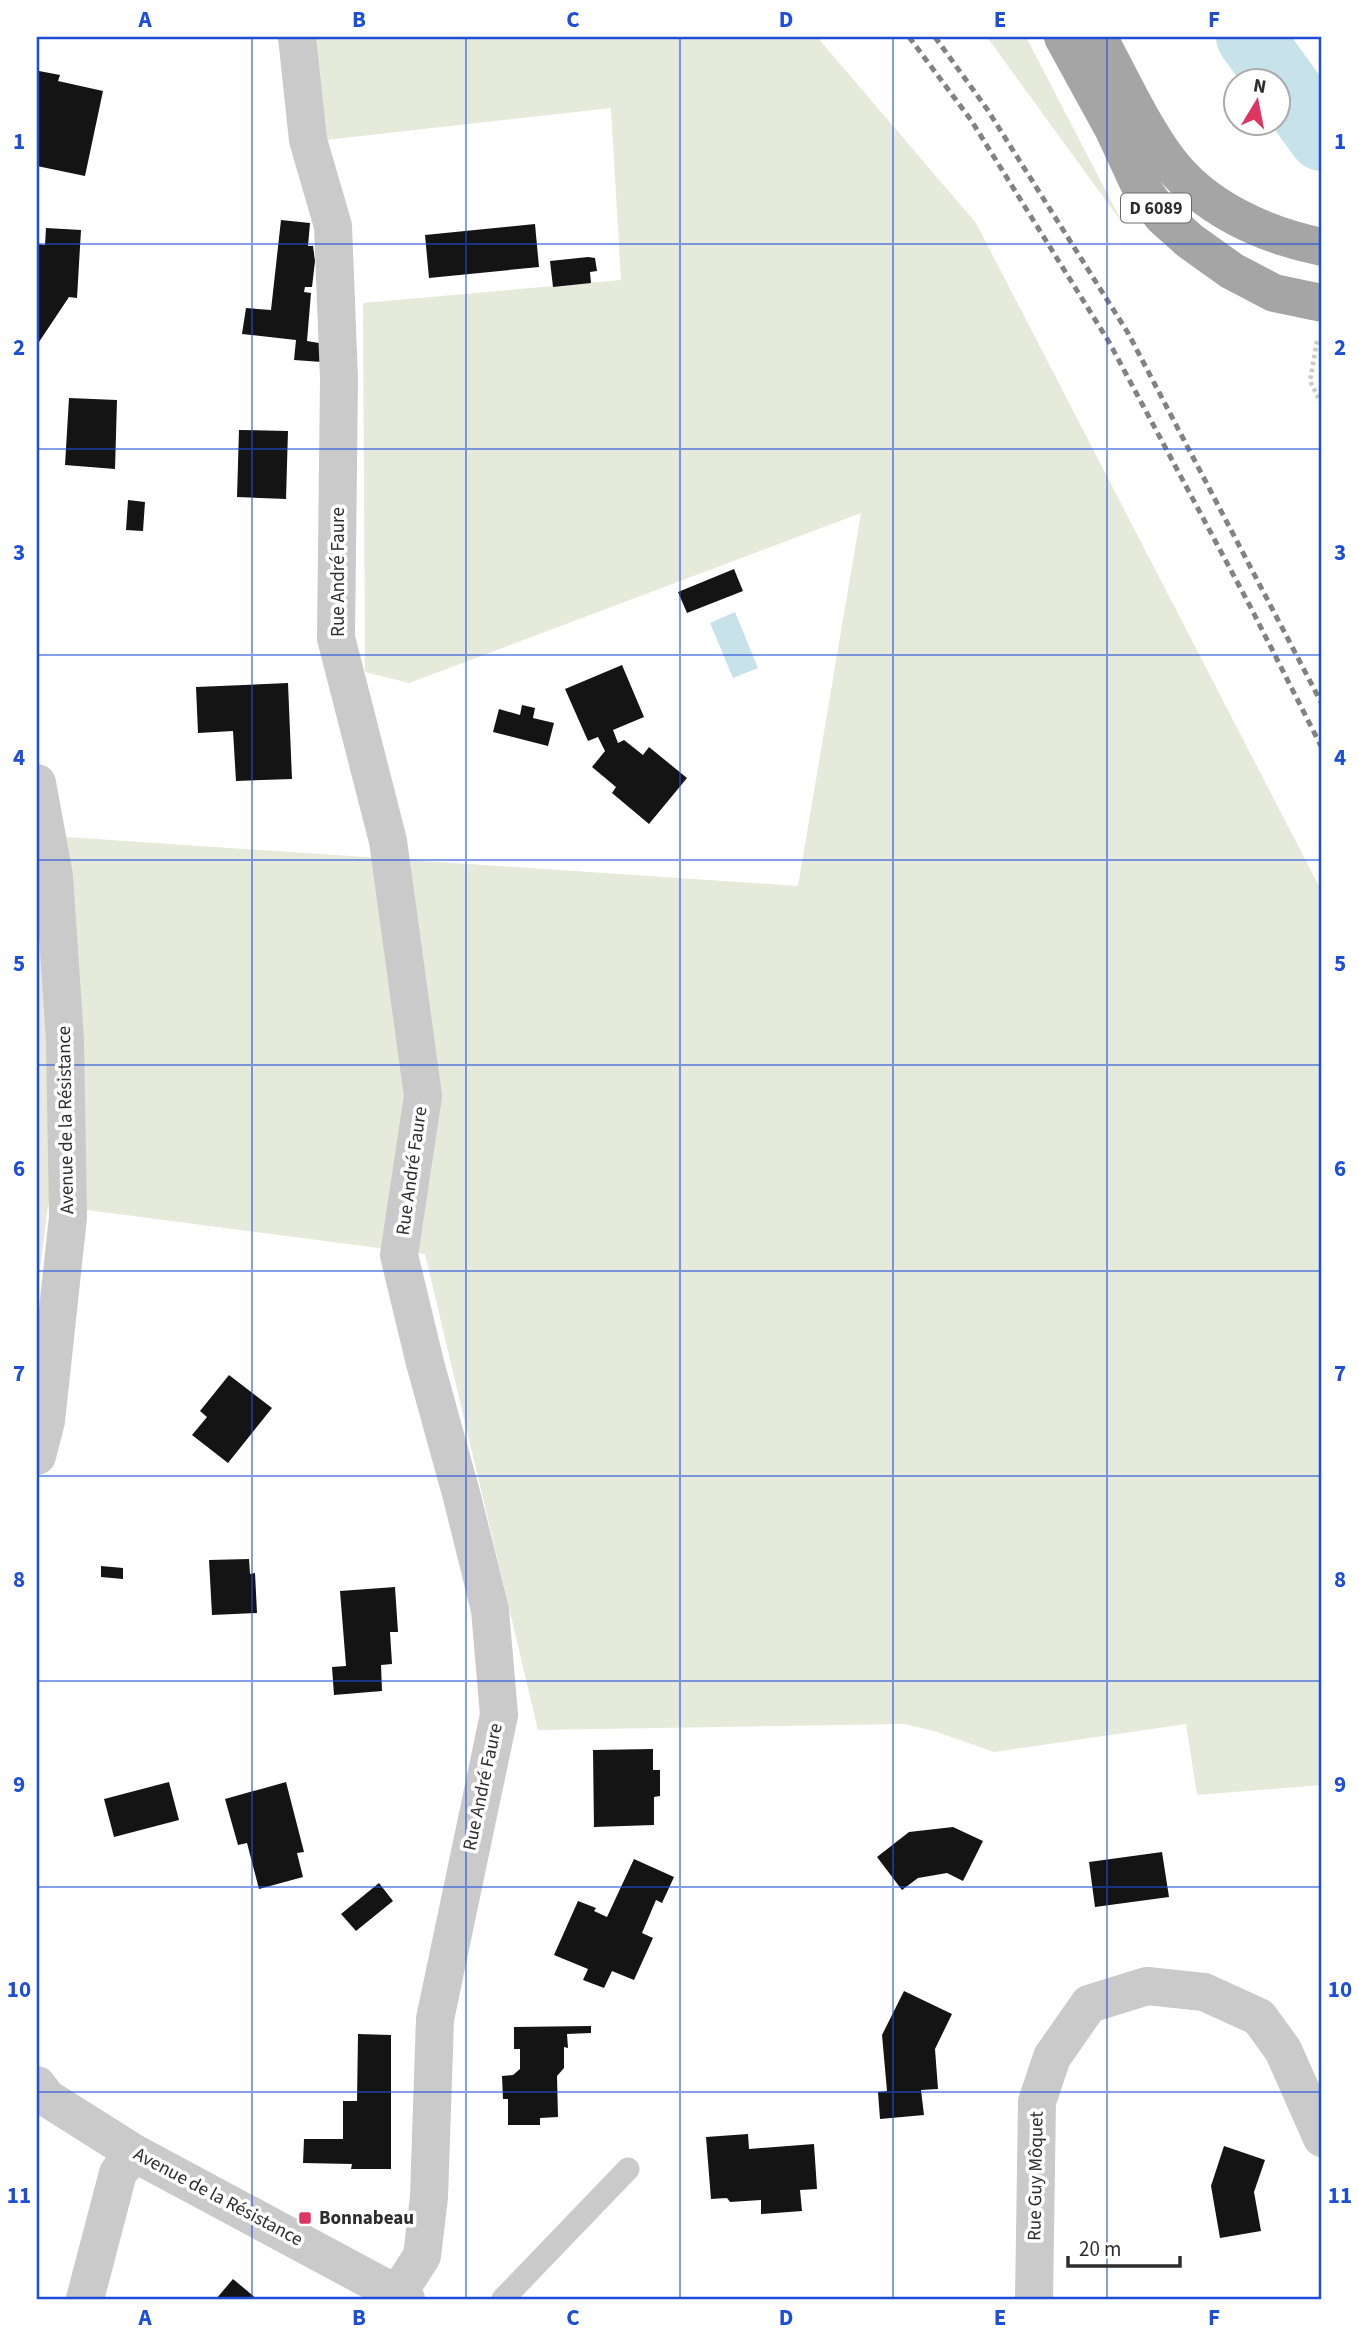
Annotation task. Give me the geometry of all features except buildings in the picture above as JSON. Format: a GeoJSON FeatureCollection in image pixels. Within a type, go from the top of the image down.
{"type":"FeatureCollection","features":[{"type":"Feature","properties":{"kind":"main road","name":"D 6089"},"geometry":{"type":"LineString","coordinates":[[1063,37],[1113,128],[1139,184],[1163,216],[1190,241],[1232,271],[1320,318]]}},
{"type":"Feature","properties":{"kind":"main road","name":"D 6089"},"geometry":{"type":"LineString","coordinates":[[1098,37],[1167,159],[1199,193],[1241,219],[1291,240],[1322,247]]}},
{"type":"Feature","properties":{"kind":"street","name":"Rue André Faure"},"geometry":{"type":"LineString","coordinates":[[297,37],[309,139],[333,226],[339,379],[337,638],[388,841],[423,1096],[399,1255],[490,1610],[499,1715],[435,2019],[429,2197],[422,2256],[402,2296]]}},
{"type":"Feature","properties":{"kind":"street","name":"Avenue de la Résistance"},"geometry":{"type":"LineString","coordinates":[[37,783],[55,890],[65,1040],[68,1217],[46,1422],[37,1456]]}},
{"type":"Feature","properties":{"kind":"street","name":"Rue Guy Môquet"},"geometry":{"type":"LineString","coordinates":[[1034,2299],[1037,2102],[1052,2057],[1089,2004],[1147,1986],[1204,1992],[1259,2017],[1283,2050],[1322,2138]]}},
{"type":"Feature","properties":{"kind":"street","name":"Avenue de la Résistance"},"geometry":{"type":"LineString","coordinates":[[40,2097],[134,2153],[402,2296]]}},
{"type":"Feature","properties":{"kind":"street"},"geometry":{"type":"LineString","coordinates":[[85,2299],[118,2173],[134,2153]]}},
{"type":"Feature","properties":{"kind":"lane"},"geometry":{"type":"LineString","coordinates":[[503,2299],[628,2169]]}},
{"type":"Feature","properties":{"kind":"path"},"geometry":{"type":"LineString","coordinates":[[1320,318],[1310,381],[1322,405]]}},
{"type":"Feature","properties":{"kind":"shaded area"},"geometry":{"type":"Polygon","coordinates":[[[316,37],[817,37],[976,223],[1322,892],[1322,1785],[1197,1795],[1186,1724],[994,1752],[905,1724],[538,1730],[425,1254],[48,1205],[37,1293],[37,835],[798,886],[861,513],[409,683],[365,672],[363,303],[621,280],[611,108],[326,140],[316,37]]]}},
{"type":"Feature","properties":{"kind":"shaded area"},"geometry":{"type":"Polygon","coordinates":[[[987,37],[1026,37],[1123,224],[987,37]]]}},
{"type":"Feature","properties":{"kind":"water"},"geometry":{"type":"Polygon","coordinates":[[[735,612],[758,668],[733,678],[710,623],[735,612]]]}},
{"type":"Feature","properties":{"kind":"waterway"},"geometry":{"type":"LineString","coordinates":[[1250,37],[1322,137]]}},
{"type":"Feature","properties":{"kind":"railway"},"geometry":{"type":"LineString","coordinates":[[909,37],[971,120],[1109,342],[1250,606],[1322,748]]}},
{"type":"Feature","properties":{"kind":"railway"},"geometry":{"type":"LineString","coordinates":[[935,37],[987,109],[1128,333],[1322,704]]}},
{"type":"Feature","properties":{"kind":"place","name":"Bonnabeau"},"geometry":{"type":"Point","coordinates":[305,2218]}}]}
